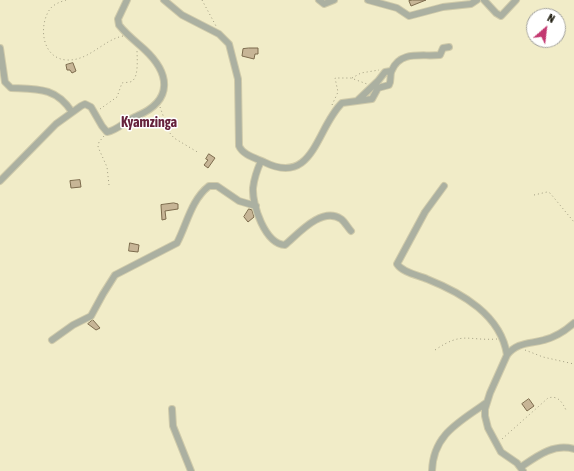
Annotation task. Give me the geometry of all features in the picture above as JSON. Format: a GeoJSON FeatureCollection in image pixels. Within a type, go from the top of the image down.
{"type":"FeatureCollection","features":[{"type":"Feature","properties":{"kind":"street"},"geometry":{"type":"LineString","coordinates":[[0,181],[48,132],[72,112],[85,104],[92,107],[102,126],[107,132],[151,109],[159,103],[164,88],[161,73],[149,54],[127,34],[118,22],[127,0]]}},
{"type":"Feature","properties":{"kind":"street"},"geometry":{"type":"LineString","coordinates":[[164,0],[182,15],[218,34],[229,44],[238,79],[239,146],[245,153],[280,169],[295,168],[309,154],[335,111],[342,103],[372,99],[378,88],[389,85],[389,71]]}},
{"type":"Feature","properties":{"kind":"street"},"geometry":{"type":"LineString","coordinates":[[319,0],[324,4],[334,0]]}},
{"type":"Feature","properties":{"kind":"street"},"geometry":{"type":"LineString","coordinates":[[368,0],[397,8],[409,16],[443,7],[471,4],[477,0]]}},
{"type":"Feature","properties":{"kind":"street"},"geometry":{"type":"LineString","coordinates":[[484,0],[496,13],[502,16],[516,0]]}},
{"type":"Feature","properties":{"kind":"street"},"geometry":{"type":"LineString","coordinates":[[358,100],[389,71],[399,59],[416,54],[440,54],[443,48],[449,47]]}},
{"type":"Feature","properties":{"kind":"street"},"geometry":{"type":"LineString","coordinates":[[0,48],[5,82],[8,86],[11,88],[44,89],[50,91],[64,102],[72,112]]}},
{"type":"Feature","properties":{"kind":"street"},"geometry":{"type":"LineString","coordinates":[[261,161],[255,176],[253,190],[263,228],[274,242],[280,245],[285,245],[309,224],[320,217],[327,215],[341,219],[351,231]]}},
{"type":"Feature","properties":{"kind":"street"},"geometry":{"type":"LineString","coordinates":[[52,340],[73,325],[91,316],[102,294],[115,275],[177,243],[187,218],[200,194],[209,186],[217,186],[239,201],[256,206]]}},
{"type":"Feature","properties":{"kind":"street"},"geometry":{"type":"LineString","coordinates":[[444,186],[425,212],[397,264],[410,273],[428,279],[464,297],[480,309],[504,339],[507,355]]}},
{"type":"Feature","properties":{"kind":"street"},"geometry":{"type":"LineString","coordinates":[[566,330],[574,323]]}},
{"type":"Feature","properties":{"kind":"street"},"geometry":{"type":"LineString","coordinates":[[574,328],[566,330],[545,340],[517,346],[507,355],[486,403],[486,421],[497,444],[505,456],[522,469],[543,453],[565,447],[574,449]]}},
{"type":"Feature","properties":{"kind":"street"},"geometry":{"type":"LineString","coordinates":[[432,471],[434,459],[444,435],[450,428],[486,403]]}},
{"type":"Feature","properties":{"kind":"street"},"geometry":{"type":"LineString","coordinates":[[172,409],[173,426],[191,471]]}},
{"type":"Feature","properties":{"kind":"path"},"geometry":{"type":"LineString","coordinates":[[66,0],[51,8],[44,23],[45,42],[48,50],[53,55],[68,60],[97,50],[111,39],[127,34]]}},
{"type":"Feature","properties":{"kind":"path"},"geometry":{"type":"LineString","coordinates":[[202,0],[216,25],[218,34]]}},
{"type":"Feature","properties":{"kind":"path"},"geometry":{"type":"LineString","coordinates":[[95,111],[117,97],[122,83],[131,82],[133,79],[137,63],[137,43]]}},
{"type":"Feature","properties":{"kind":"path"},"geometry":{"type":"LineString","coordinates":[[335,111],[332,105],[338,92],[335,79],[351,78],[375,70],[389,71]]}},
{"type":"Feature","properties":{"kind":"path"},"geometry":{"type":"LineString","coordinates":[[351,78],[373,86]]}},
{"type":"Feature","properties":{"kind":"path"},"geometry":{"type":"LineString","coordinates":[[159,103],[169,132],[174,138],[199,153]]}},
{"type":"Feature","properties":{"kind":"path"},"geometry":{"type":"LineString","coordinates":[[107,132],[99,142],[98,147],[107,167],[109,185]]}},
{"type":"Feature","properties":{"kind":"path"},"geometry":{"type":"LineString","coordinates":[[534,195],[547,192],[550,193],[574,222]]}},
{"type":"Feature","properties":{"kind":"path"},"geometry":{"type":"LineString","coordinates":[[435,350],[451,340],[458,338],[504,339]]}},
{"type":"Feature","properties":{"kind":"path"},"geometry":{"type":"LineString","coordinates":[[517,346],[543,357],[574,364]]}},
{"type":"Feature","properties":{"kind":"path"},"geometry":{"type":"LineString","coordinates":[[497,444],[517,424],[548,398],[553,396],[560,399],[566,410]]}},
{"type":"Feature","properties":{"kind":"building"},"geometry":{"type":"Polygon","coordinates":[[[426,0],[411,6],[409,1],[426,0]]]}},
{"type":"Feature","properties":{"kind":"building"},"geometry":{"type":"Polygon","coordinates":[[[258,48],[258,54],[255,54],[254,59],[242,56],[243,49],[258,48]]]}},
{"type":"Feature","properties":{"kind":"building"},"geometry":{"type":"Polygon","coordinates":[[[73,63],[76,71],[72,73],[70,70],[67,70],[66,65],[73,63]]]}},
{"type":"Feature","properties":{"kind":"building"},"geometry":{"type":"Polygon","coordinates":[[[209,154],[215,158],[208,168],[204,165],[208,160],[206,159],[209,154]]]}},
{"type":"Feature","properties":{"kind":"building"},"geometry":{"type":"Polygon","coordinates":[[[80,180],[81,187],[71,188],[70,181],[80,180]]]}},
{"type":"Feature","properties":{"kind":"building"},"geometry":{"type":"Polygon","coordinates":[[[174,203],[178,204],[178,209],[165,211],[166,219],[162,220],[161,205],[174,203]]]}},
{"type":"Feature","properties":{"kind":"building"},"geometry":{"type":"Polygon","coordinates":[[[249,209],[252,210],[254,217],[248,222],[244,217],[249,209]]]}},
{"type":"Feature","properties":{"kind":"building"},"geometry":{"type":"Polygon","coordinates":[[[130,243],[139,245],[138,252],[129,251],[130,243]]]}},
{"type":"Feature","properties":{"kind":"building"},"geometry":{"type":"Polygon","coordinates":[[[93,320],[100,328],[96,330],[88,324],[93,320]]]}},
{"type":"Feature","properties":{"kind":"building"},"geometry":{"type":"Polygon","coordinates":[[[529,399],[534,406],[527,411],[522,404],[529,399]]]}},
{"type":"Feature","properties":{"kind":"district","name":"Kyamzinga"},"geometry":{"type":"Point","coordinates":[149,123]}}]}
